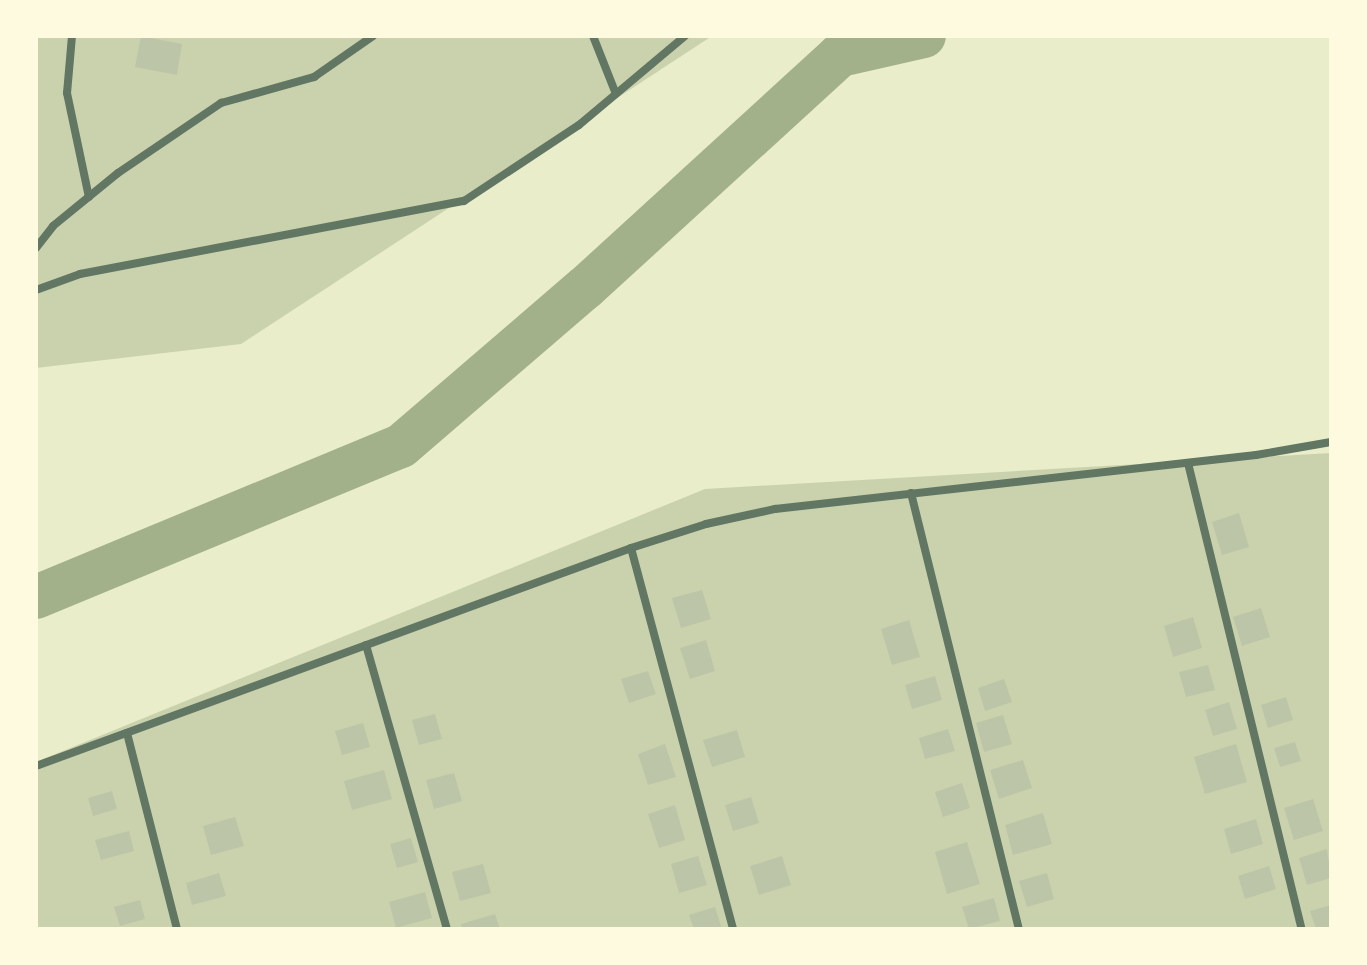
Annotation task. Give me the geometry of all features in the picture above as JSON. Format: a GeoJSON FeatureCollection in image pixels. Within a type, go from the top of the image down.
{"type":"FeatureCollection","features":[{"type":"Feature","properties":{"kind":"street"},"geometry":{"type":"LineString","coordinates":[[72,36],[67,93],[89,197]]}},
{"type":"Feature","properties":{"kind":"street"},"geometry":{"type":"LineString","coordinates":[[36,248],[53,226],[89,197],[221,103],[314,77],[373,36]]}},
{"type":"Feature","properties":{"kind":"street"},"geometry":{"type":"LineString","coordinates":[[593,36],[616,94]]}},
{"type":"Feature","properties":{"kind":"street"},"geometry":{"type":"LineString","coordinates":[[36,290],[80,274],[464,201],[579,125],[685,36]]}},
{"type":"Feature","properties":{"kind":"street"},"geometry":{"type":"LineString","coordinates":[[36,766],[631,548],[706,524],[775,509],[1188,463],[1331,442]]}},
{"type":"Feature","properties":{"kind":"street"},"geometry":{"type":"LineString","coordinates":[[1188,463],[1302,929]]}},
{"type":"Feature","properties":{"kind":"street"},"geometry":{"type":"LineString","coordinates":[[911,493],[1019,929]]}},
{"type":"Feature","properties":{"kind":"street"},"geometry":{"type":"LineString","coordinates":[[631,548],[733,929]]}},
{"type":"Feature","properties":{"kind":"street"},"geometry":{"type":"LineString","coordinates":[[366,645],[447,929]]}},
{"type":"Feature","properties":{"kind":"street"},"geometry":{"type":"LineString","coordinates":[[127,733],[177,929]]}},
{"type":"Feature","properties":{"kind":"green space"},"geometry":{"type":"Polygon","coordinates":[[[36,36],[712,36],[241,344],[36,368],[36,36]]]}},
{"type":"Feature","properties":{"kind":"green space"},"geometry":{"type":"Polygon","coordinates":[[[1331,453],[1331,929],[36,929],[36,762],[705,489],[1331,453]]]}},
{"type":"Feature","properties":{"kind":"building"},"geometry":{"type":"Polygon","coordinates":[[[141,36],[182,44],[177,75],[135,67],[141,36]]]}},
{"type":"Feature","properties":{"kind":"building"},"geometry":{"type":"Polygon","coordinates":[[[1239,513],[1249,547],[1222,555],[1212,522],[1239,513]]]}},
{"type":"Feature","properties":{"kind":"building"},"geometry":{"type":"Polygon","coordinates":[[[702,590],[711,619],[681,628],[672,598],[702,590]]]}},
{"type":"Feature","properties":{"kind":"building"},"geometry":{"type":"Polygon","coordinates":[[[1261,608],[1270,637],[1242,646],[1233,617],[1261,608]]]}},
{"type":"Feature","properties":{"kind":"building"},"geometry":{"type":"Polygon","coordinates":[[[1193,617],[1202,648],[1173,657],[1164,626],[1193,617]]]}},
{"type":"Feature","properties":{"kind":"building"},"geometry":{"type":"Polygon","coordinates":[[[909,620],[920,657],[892,665],[881,629],[909,620]]]}},
{"type":"Feature","properties":{"kind":"building"},"geometry":{"type":"Polygon","coordinates":[[[706,640],[715,671],[690,679],[680,648],[706,640]]]}},
{"type":"Feature","properties":{"kind":"building"},"geometry":{"type":"Polygon","coordinates":[[[1208,665],[1215,690],[1186,697],[1179,672],[1208,665]]]}},
{"type":"Feature","properties":{"kind":"building"},"geometry":{"type":"Polygon","coordinates":[[[648,671],[656,694],[629,703],[621,679],[648,671]]]}},
{"type":"Feature","properties":{"kind":"building"},"geometry":{"type":"Polygon","coordinates":[[[935,676],[942,700],[912,709],[905,685],[935,676]]]}},
{"type":"Feature","properties":{"kind":"building"},"geometry":{"type":"Polygon","coordinates":[[[1004,679],[1012,702],[985,711],[978,688],[1004,679]]]}},
{"type":"Feature","properties":{"kind":"building"},"geometry":{"type":"Polygon","coordinates":[[[1286,697],[1293,720],[1268,728],[1261,705],[1286,697]]]}},
{"type":"Feature","properties":{"kind":"building"},"geometry":{"type":"Polygon","coordinates":[[[1229,702],[1237,729],[1213,736],[1205,710],[1229,702]]]}},
{"type":"Feature","properties":{"kind":"building"},"geometry":{"type":"Polygon","coordinates":[[[435,714],[442,739],[419,745],[412,720],[435,714]]]}},
{"type":"Feature","properties":{"kind":"building"},"geometry":{"type":"Polygon","coordinates":[[[1003,715],[1012,744],[984,752],[976,723],[1003,715]]]}},
{"type":"Feature","properties":{"kind":"building"},"geometry":{"type":"Polygon","coordinates":[[[363,723],[370,747],[342,755],[335,731],[363,723]]]}},
{"type":"Feature","properties":{"kind":"building"},"geometry":{"type":"Polygon","coordinates":[[[948,729],[955,751],[925,759],[919,738],[948,729]]]}},
{"type":"Feature","properties":{"kind":"building"},"geometry":{"type":"Polygon","coordinates":[[[737,730],[745,757],[712,767],[703,740],[737,730]]]}},
{"type":"Feature","properties":{"kind":"building"},"geometry":{"type":"Polygon","coordinates":[[[1295,742],[1301,761],[1280,767],[1274,748],[1295,742]]]}},
{"type":"Feature","properties":{"kind":"building"},"geometry":{"type":"Polygon","coordinates":[[[665,744],[676,777],[648,785],[638,754],[665,744]]]}},
{"type":"Feature","properties":{"kind":"building"},"geometry":{"type":"Polygon","coordinates":[[[1236,744],[1247,782],[1205,794],[1194,757],[1236,744]]]}},
{"type":"Feature","properties":{"kind":"building"},"geometry":{"type":"Polygon","coordinates":[[[1023,760],[1032,788],[999,799],[990,770],[1023,760]]]}},
{"type":"Feature","properties":{"kind":"building"},"geometry":{"type":"Polygon","coordinates":[[[384,770],[392,799],[352,810],[344,781],[384,770]]]}},
{"type":"Feature","properties":{"kind":"building"},"geometry":{"type":"Polygon","coordinates":[[[454,773],[462,801],[434,809],[426,780],[454,773]]]}},
{"type":"Feature","properties":{"kind":"building"},"geometry":{"type":"Polygon","coordinates":[[[962,783],[970,808],[943,817],[935,792],[962,783]]]}},
{"type":"Feature","properties":{"kind":"building"},"geometry":{"type":"Polygon","coordinates":[[[112,791],[117,809],[93,816],[88,798],[112,791]]]}},
{"type":"Feature","properties":{"kind":"building"},"geometry":{"type":"Polygon","coordinates":[[[751,797],[759,823],[733,831],[725,805],[751,797]]]}},
{"type":"Feature","properties":{"kind":"building"},"geometry":{"type":"Polygon","coordinates":[[[1313,799],[1323,831],[1294,840],[1284,808],[1313,799]]]}},
{"type":"Feature","properties":{"kind":"building"},"geometry":{"type":"Polygon","coordinates":[[[675,805],[685,840],[659,848],[648,814],[675,805]]]}},
{"type":"Feature","properties":{"kind":"building"},"geometry":{"type":"Polygon","coordinates":[[[1043,813],[1052,844],[1013,855],[1005,825],[1043,813]]]}},
{"type":"Feature","properties":{"kind":"building"},"geometry":{"type":"Polygon","coordinates":[[[235,817],[244,846],[211,855],[203,826],[235,817]]]}},
{"type":"Feature","properties":{"kind":"building"},"geometry":{"type":"Polygon","coordinates":[[[1256,819],[1263,844],[1231,854],[1224,829],[1256,819]]]}},
{"type":"Feature","properties":{"kind":"building"},"geometry":{"type":"Polygon","coordinates":[[[129,831],[134,851],[101,860],[95,840],[129,831]]]}},
{"type":"Feature","properties":{"kind":"building"},"geometry":{"type":"Polygon","coordinates":[[[411,838],[418,862],[397,868],[390,844],[411,838]]]}},
{"type":"Feature","properties":{"kind":"building"},"geometry":{"type":"Polygon","coordinates":[[[967,842],[980,884],[947,894],[935,852],[967,842]]]}},
{"type":"Feature","properties":{"kind":"building"},"geometry":{"type":"Polygon","coordinates":[[[1327,849],[1331,878],[1307,885],[1299,858],[1327,849]]]}},
{"type":"Feature","properties":{"kind":"building"},"geometry":{"type":"Polygon","coordinates":[[[698,856],[707,885],[679,893],[671,864],[698,856]]]}},
{"type":"Feature","properties":{"kind":"building"},"geometry":{"type":"Polygon","coordinates":[[[782,856],[791,885],[759,895],[750,866],[782,856]]]}},
{"type":"Feature","properties":{"kind":"building"},"geometry":{"type":"Polygon","coordinates":[[[483,864],[491,893],[460,901],[452,872],[483,864]]]}},
{"type":"Feature","properties":{"kind":"building"},"geometry":{"type":"Polygon","coordinates":[[[1269,866],[1276,889],[1245,899],[1238,876],[1269,866]]]}},
{"type":"Feature","properties":{"kind":"building"},"geometry":{"type":"Polygon","coordinates":[[[219,873],[226,896],[192,905],[186,883],[219,873]]]}},
{"type":"Feature","properties":{"kind":"building"},"geometry":{"type":"Polygon","coordinates":[[[1047,873],[1054,899],[1027,907],[1019,881],[1047,873]]]}},
{"type":"Feature","properties":{"kind":"building"},"geometry":{"type":"Polygon","coordinates":[[[425,892],[432,918],[396,928],[389,902],[425,892]]]}},
{"type":"Feature","properties":{"kind":"building"},"geometry":{"type":"Polygon","coordinates":[[[994,898],[1000,921],[969,929],[962,907],[994,898]]]}},
{"type":"Feature","properties":{"kind":"building"},"geometry":{"type":"Polygon","coordinates":[[[140,900],[145,919],[120,926],[114,907],[140,900]]]}},
{"type":"Feature","properties":{"kind":"building"},"geometry":{"type":"Polygon","coordinates":[[[1331,905],[1331,929],[1316,929],[1310,911],[1331,905]]]}},
{"type":"Feature","properties":{"kind":"building"},"geometry":{"type":"Polygon","coordinates":[[[715,907],[722,929],[694,929],[689,915],[715,907]]]}},
{"type":"Feature","properties":{"kind":"building"},"geometry":{"type":"Polygon","coordinates":[[[495,914],[500,929],[462,929],[461,924],[495,914]]]}},
{"type":"Feature","properties":{"kind":"waterway"},"geometry":{"type":"LineString","coordinates":[[36,597],[401,446],[585,288],[840,55],[924,36]]}}]}
